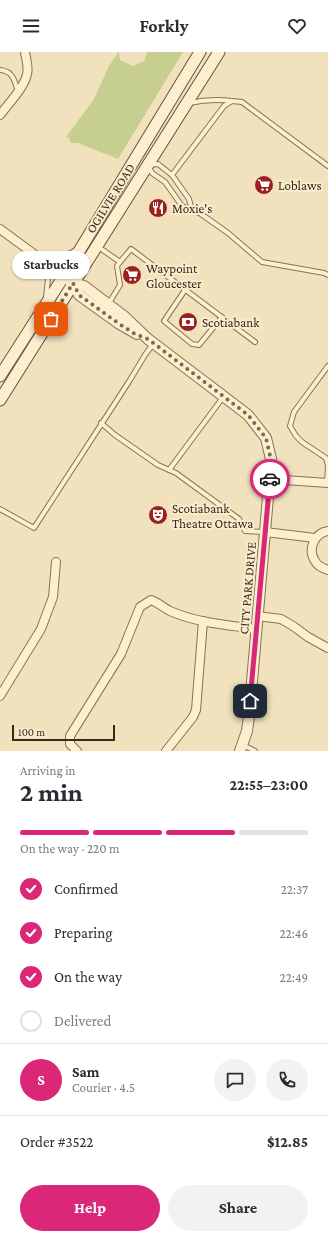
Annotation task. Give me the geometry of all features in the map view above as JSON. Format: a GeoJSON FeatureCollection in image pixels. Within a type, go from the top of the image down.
{"type":"FeatureCollection","features":[{"type":"Feature","properties":{"kind":"main road","name":"OGILVIE ROAD"},"geometry":{"type":"LineString","coordinates":[[0,376],[44,305],[64,276],[200,52]]}},
{"type":"Feature","properties":{"kind":"main road","name":"OGILVIE ROAD"},"geometry":{"type":"LineString","coordinates":[[0,400],[219,52]]}},
{"type":"Feature","properties":{"kind":"street"},"geometry":{"type":"LineString","coordinates":[[0,115],[25,82],[28,73],[24,52]]}},
{"type":"Feature","properties":{"kind":"street","name":"CITY PARK DRIVE"},"geometry":{"type":"LineString","coordinates":[[1,231],[73,283],[84,286],[125,317],[151,342],[248,415],[266,438],[271,460],[270,479],[249,716],[247,731],[241,748]]}},
{"type":"Feature","properties":{"kind":"street","name":"CITY PARK DRIVE"},"geometry":{"type":"LineString","coordinates":[[73,283],[79,295],[118,323],[151,342]]}},
{"type":"Feature","properties":{"kind":"street"},"geometry":{"type":"LineString","coordinates":[[270,479],[328,483]]}},
{"type":"Feature","properties":{"kind":"street"},"geometry":{"type":"LineString","coordinates":[[265,532],[317,536],[328,531]]}},
{"type":"Feature","properties":{"kind":"street"},"geometry":{"type":"LineString","coordinates":[[317,536],[312,551],[313,558],[316,563],[328,570]]}},
{"type":"Feature","properties":{"kind":"street"},"geometry":{"type":"LineString","coordinates":[[0,696],[42,629],[53,597],[56,562]]}},
{"type":"Feature","properties":{"kind":"street"},"geometry":{"type":"LineString","coordinates":[[77,751],[70,744],[70,736],[121,654],[140,607],[152,600],[158,602],[170,611],[203,622],[256,629]]}},
{"type":"Feature","properties":{"kind":"street"},"geometry":{"type":"LineString","coordinates":[[257,616],[281,619],[328,648]]}},
{"type":"Feature","properties":{"kind":"street"},"geometry":{"type":"LineString","coordinates":[[166,751],[193,717],[196,710],[203,622]]}},
{"type":"Feature","properties":{"kind":"lane"},"geometry":{"type":"LineString","coordinates":[[0,70],[6,70],[10,73],[18,91]]}},
{"type":"Feature","properties":{"kind":"lane"},"geometry":{"type":"LineString","coordinates":[[187,103],[221,100],[242,102],[328,166]]}},
{"type":"Feature","properties":{"kind":"lane"},"geometry":{"type":"LineString","coordinates":[[172,175],[224,106],[232,101]]}},
{"type":"Feature","properties":{"kind":"lane"},"geometry":{"type":"LineString","coordinates":[[192,210],[189,199],[172,175],[158,164],[148,165],[152,172],[165,182],[182,206],[201,214],[228,233],[262,262],[324,272],[328,274]]}},
{"type":"Feature","properties":{"kind":"lane"},"geometry":{"type":"LineString","coordinates":[[97,246],[120,262]]}},
{"type":"Feature","properties":{"kind":"lane"},"geometry":{"type":"LineString","coordinates":[[44,305],[48,279],[43,261],[61,258],[80,248]]}},
{"type":"Feature","properties":{"kind":"lane"},"geometry":{"type":"LineString","coordinates":[[108,304],[120,285],[117,266],[131,249],[255,342]]}},
{"type":"Feature","properties":{"kind":"lane"},"geometry":{"type":"LineString","coordinates":[[186,290],[164,321],[192,344],[199,345],[222,317]]}},
{"type":"Feature","properties":{"kind":"lane"},"geometry":{"type":"LineString","coordinates":[[0,509],[34,528],[130,380],[151,342]]}},
{"type":"Feature","properties":{"kind":"lane"},"geometry":{"type":"LineString","coordinates":[[328,366],[294,412],[290,426],[302,442],[326,458],[328,466],[328,483]]}},
{"type":"Feature","properties":{"kind":"lane"},"geometry":{"type":"LineString","coordinates":[[169,470],[224,396]]}},
{"type":"Feature","properties":{"kind":"lane"},"geometry":{"type":"LineString","coordinates":[[101,423],[115,435],[158,465],[169,470],[239,519],[246,531],[265,532]]}},
{"type":"Feature","properties":{"kind":"lane"},"geometry":{"type":"LineString","coordinates":[[241,748],[255,751]]}},
{"type":"Feature","properties":{"kind":"green space"},"geometry":{"type":"Polygon","coordinates":[[[118,52],[120,60],[133,66],[144,61],[147,52],[183,52],[118,159],[78,143],[71,143],[69,138],[66,137],[94,99],[109,66],[118,52]]]}},
{"type":"Feature","properties":{"kind":"way so far"},"geometry":{"type":"LineString","coordinates":[[51,319],[73,283],[79,295],[135,334],[148,339],[248,415],[266,438],[271,460],[270,479]]}},
{"type":"Feature","properties":{"kind":"place","name":"Loblaws"},"geometry":{"type":"Point","coordinates":[264,185]}},
{"type":"Feature","properties":{"kind":"place","name":"Moxie's"},"geometry":{"type":"Point","coordinates":[158,208]}},
{"type":"Feature","properties":{"kind":"place","name":"Waypoint Gloucester"},"geometry":{"type":"Point","coordinates":[132,275]}},
{"type":"Feature","properties":{"kind":"place","name":"Starbucks"},"geometry":{"type":"Point","coordinates":[51,319]}},
{"type":"Feature","properties":{"kind":"place","name":"Scotiabank"},"geometry":{"type":"Point","coordinates":[188,322]}},
{"type":"Feature","properties":{"kind":"place","name":"Scotiabank Theatre Ottawa"},"geometry":{"type":"Point","coordinates":[158,515]}},
{"type":"Feature","properties":{"kind":"route"},"geometry":{"type":"LineString","coordinates":[[250,701],[270,479]]}}]}
